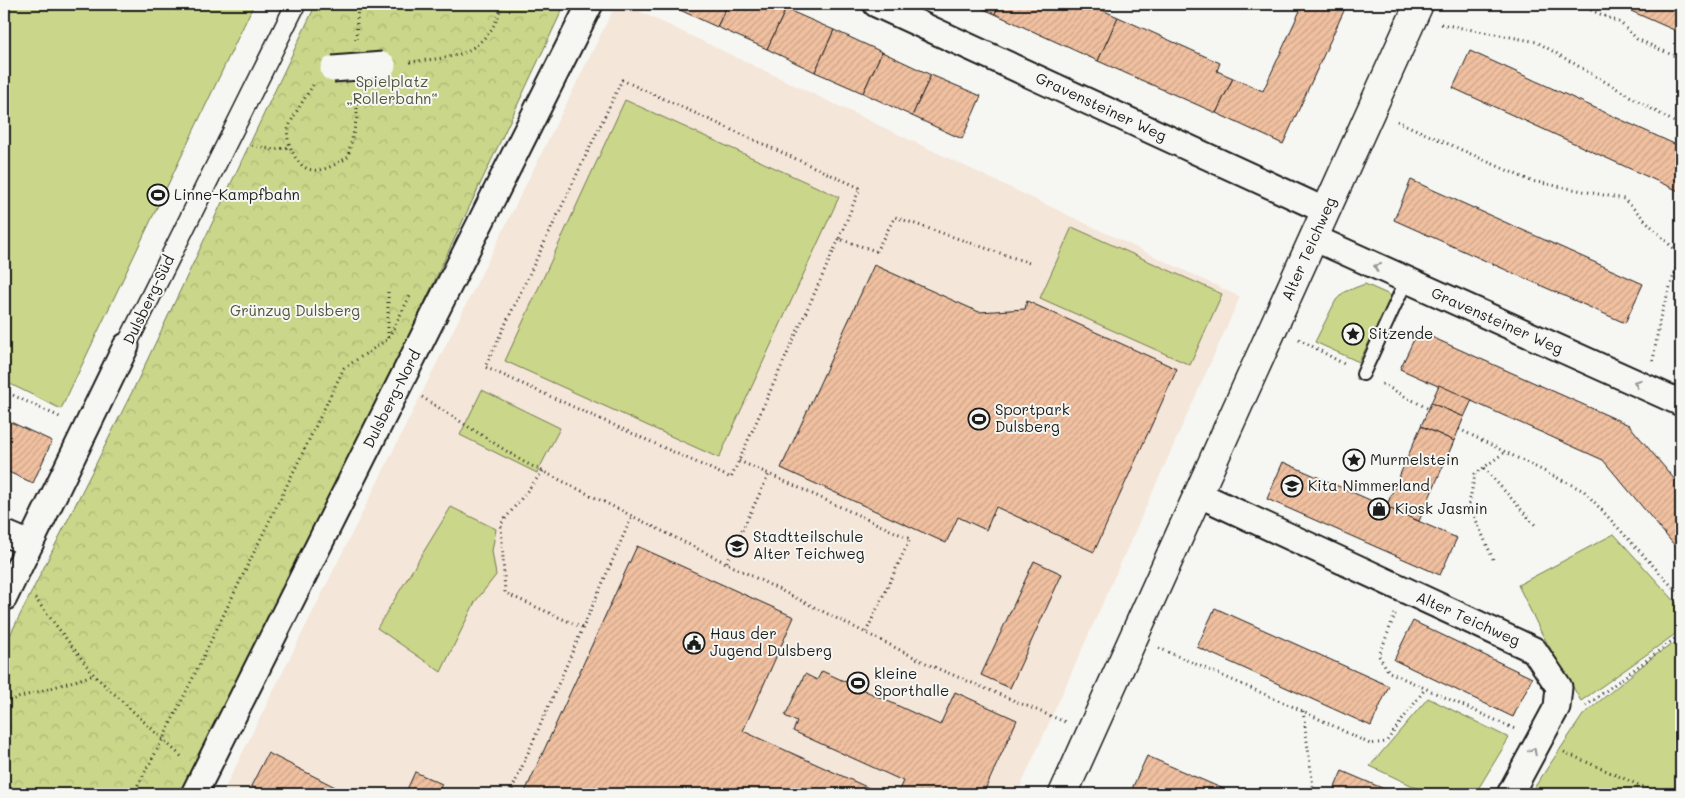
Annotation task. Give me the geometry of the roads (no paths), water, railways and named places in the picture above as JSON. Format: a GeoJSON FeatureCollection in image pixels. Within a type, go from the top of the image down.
{"type":"FeatureCollection","features":[{"type":"Feature","properties":{"kind":"street","name":"Dulsberg-Süd"},"geometry":{"type":"LineString","coordinates":[[4,598],[126,346],[296,4]]}},
{"type":"Feature","properties":{"kind":"street","name":"Dulsberg-Nord"},"geometry":{"type":"LineString","coordinates":[[194,794],[590,4]]}},
{"type":"Feature","properties":{"kind":"street","name":"Gravensteiner Weg"},"geometry":{"type":"LineString","coordinates":[[876,4],[1326,211]]}},
{"type":"Feature","properties":{"kind":"street","name":"Alter Teichweg"},"geometry":{"type":"LineString","coordinates":[[1063,794],[1416,11]]}},
{"type":"Feature","properties":{"kind":"street"},"geometry":{"type":"LineString","coordinates":[[333,69],[383,65]]}},
{"type":"Feature","properties":{"kind":"street","name":"Gravensteiner Weg"},"geometry":{"type":"LineString","coordinates":[[1314,238],[1681,403]]}},
{"type":"Feature","properties":{"kind":"street","name":"Alter Teichweg"},"geometry":{"type":"LineString","coordinates":[[1198,494],[1534,650],[1559,687],[1557,707],[1510,794]]}},
{"type":"Feature","properties":{"kind":"street"},"geometry":{"type":"LineString","coordinates":[[4,532],[30,544]]}},
{"type":"Feature","properties":{"kind":"lane"},"geometry":{"type":"LineString","coordinates":[[1363,374],[1406,281]]}},
{"type":"Feature","properties":{"kind":"place","name":"Linne-Kampfbahn"},"geometry":{"type":"Point","coordinates":[158,195]}},
{"type":"Feature","properties":{"kind":"place","name":"Sitzende"},"geometry":{"type":"Point","coordinates":[1353,334]}},
{"type":"Feature","properties":{"kind":"place","name":"Sportpark Dulsberg"},"geometry":{"type":"Point","coordinates":[979,419]}},
{"type":"Feature","properties":{"kind":"place","name":"Murmelstein"},"geometry":{"type":"Point","coordinates":[1354,460]}},
{"type":"Feature","properties":{"kind":"place","name":"Kita Nimmerland"},"geometry":{"type":"Point","coordinates":[1292,486]}},
{"type":"Feature","properties":{"kind":"place","name":"Kiosk Jasmin"},"geometry":{"type":"Point","coordinates":[1379,509]}},
{"type":"Feature","properties":{"kind":"place","name":"Stadtteilschule Alter Teichweg"},"geometry":{"type":"Point","coordinates":[737,546]}},
{"type":"Feature","properties":{"kind":"place","name":"Haus der Jugend Dulsberg"},"geometry":{"type":"Point","coordinates":[694,643]}},
{"type":"Feature","properties":{"kind":"place","name":"kleine Sporthalle"},"geometry":{"type":"Point","coordinates":[858,683]}},
{"type":"Feature","properties":{"kind":"park label","name":"Spielplatz „Rollerbahn“"},"geometry":{"type":"Point","coordinates":[392,90]}},
{"type":"Feature","properties":{"kind":"park label","name":"Grünzug Dulsberg"},"geometry":{"type":"Point","coordinates":[295,311]}}]}
